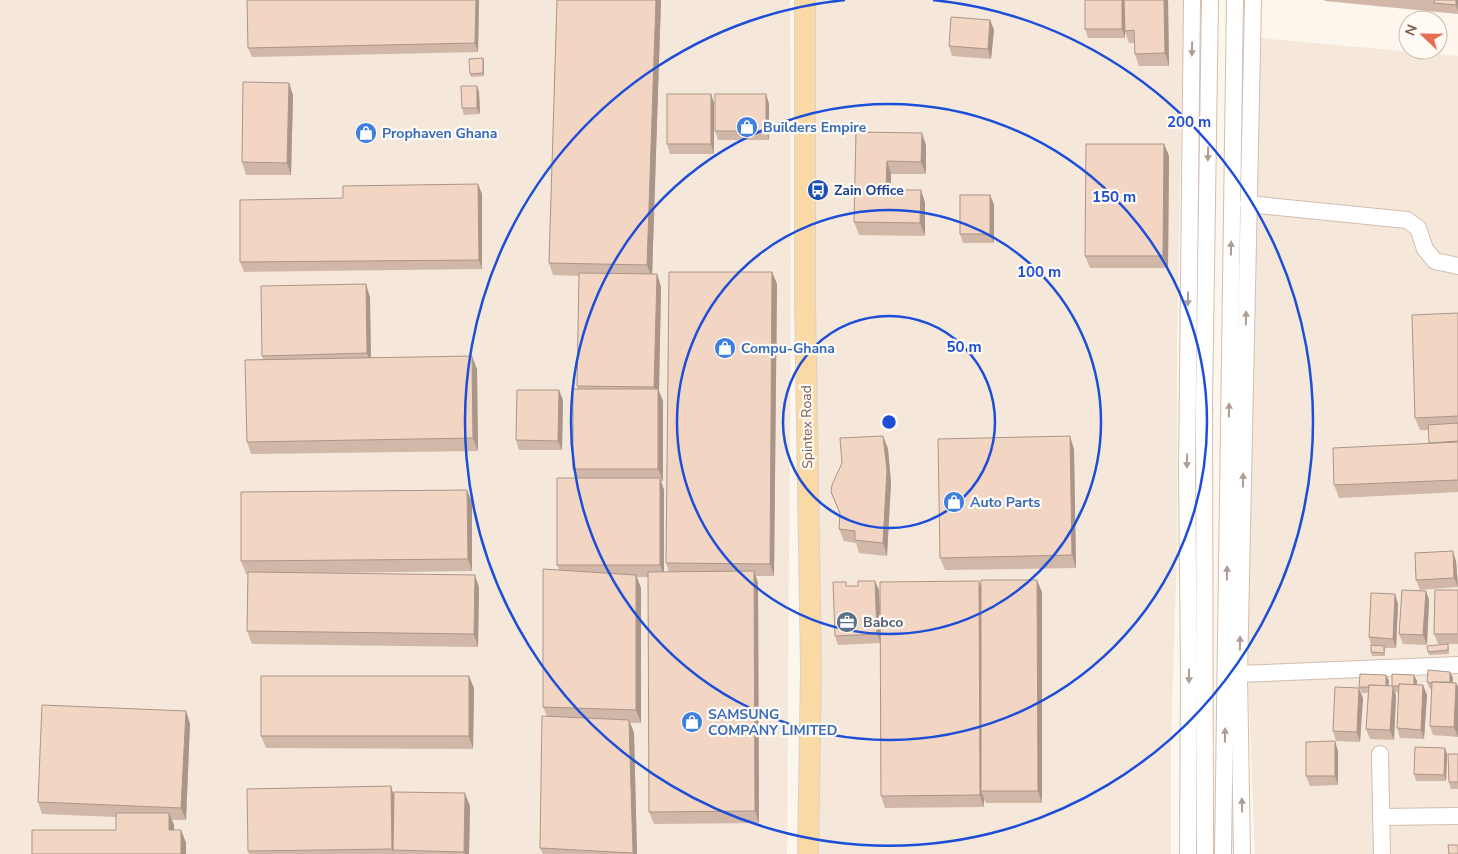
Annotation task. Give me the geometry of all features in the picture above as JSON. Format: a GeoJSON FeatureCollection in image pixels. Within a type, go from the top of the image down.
{"type":"FeatureCollection","features":[{"type":"Feature","properties":{"kind":"main road","name":"Spintex Road"},"geometry":{"type":"LineString","coordinates":[[805,0],[805,299],[811,670],[808,854]]}},
{"type":"Feature","properties":{"kind":"street"},"geometry":{"type":"LineString","coordinates":[[1188,854],[1189,676],[1186,471],[1192,0]]}},
{"type":"Feature","properties":{"kind":"street"},"geometry":{"type":"LineString","coordinates":[[1205,854],[1204,403],[1210,0]]}},
{"type":"Feature","properties":{"kind":"street"},"geometry":{"type":"LineString","coordinates":[[1223,854],[1235,0]]}},
{"type":"Feature","properties":{"kind":"street"},"geometry":{"type":"LineString","coordinates":[[1242,854],[1240,674],[1253,0]]}},
{"type":"Feature","properties":{"kind":"street"},"geometry":{"type":"LineString","coordinates":[[1248,204],[1407,220],[1418,228],[1425,249],[1435,260],[1458,266]]}},
{"type":"Feature","properties":{"kind":"street"},"geometry":{"type":"LineString","coordinates":[[1240,674],[1458,665]]}},
{"type":"Feature","properties":{"kind":"street"},"geometry":{"type":"LineString","coordinates":[[1380,754],[1382,854]]}},
{"type":"Feature","properties":{"kind":"street"},"geometry":{"type":"LineString","coordinates":[[1381,817],[1458,816]]}},
{"type":"Feature","properties":{"kind":"shaded area"},"geometry":{"type":"Polygon","coordinates":[[[0,0],[790,0],[791,262],[787,854],[0,854],[0,0]]]}},
{"type":"Feature","properties":{"kind":"shaded area"},"geometry":{"type":"Polygon","coordinates":[[[816,0],[1184,0],[1177,345],[1177,547],[1171,742],[1171,854],[814,854],[816,0]]]}},
{"type":"Feature","properties":{"kind":"shaded area"},"geometry":{"type":"Polygon","coordinates":[[[1260,38],[1398,51],[1398,60],[1448,60],[1448,55],[1458,56],[1458,854],[1255,854],[1248,683],[1254,238],[1260,38]]]}},
{"type":"Feature","properties":{"kind":"building"},"geometry":{"type":"Polygon","coordinates":[[[247,0],[476,0],[475,43],[248,48],[247,0]]]}},
{"type":"Feature","properties":{"kind":"building"},"geometry":{"type":"Polygon","coordinates":[[[557,0],[656,0],[647,265],[549,263],[557,0]]]}},
{"type":"Feature","properties":{"kind":"building"},"geometry":{"type":"Polygon","coordinates":[[[1085,0],[1122,0],[1122,29],[1085,29],[1085,0]]]}},
{"type":"Feature","properties":{"kind":"building"},"geometry":{"type":"Polygon","coordinates":[[[1124,0],[1164,0],[1165,53],[1135,54],[1134,30],[1125,31],[1124,0]]]}},
{"type":"Feature","properties":{"kind":"building"},"geometry":{"type":"Polygon","coordinates":[[[1434,0],[1456,0],[1456,5],[1434,3],[1434,0]]]}},
{"type":"Feature","properties":{"kind":"building"},"geometry":{"type":"Polygon","coordinates":[[[951,17],[990,20],[988,49],[949,46],[951,17]]]}},
{"type":"Feature","properties":{"kind":"building"},"geometry":{"type":"Polygon","coordinates":[[[483,58],[483,73],[470,74],[469,59],[483,58]]]}},
{"type":"Feature","properties":{"kind":"building"},"geometry":{"type":"Polygon","coordinates":[[[243,82],[289,83],[287,163],[242,162],[243,82]]]}},
{"type":"Feature","properties":{"kind":"building"},"geometry":{"type":"Polygon","coordinates":[[[461,86],[477,86],[477,108],[462,108],[461,86]]]}},
{"type":"Feature","properties":{"kind":"building"},"geometry":{"type":"Polygon","coordinates":[[[667,94],[711,94],[711,144],[667,144],[667,94]]]}},
{"type":"Feature","properties":{"kind":"building"},"geometry":{"type":"Polygon","coordinates":[[[715,94],[766,94],[766,131],[715,131],[715,94]]]}},
{"type":"Feature","properties":{"kind":"building"},"geometry":{"type":"Polygon","coordinates":[[[856,132],[922,133],[921,162],[887,161],[886,190],[921,190],[920,223],[854,222],[856,132]]]}},
{"type":"Feature","properties":{"kind":"building"},"geometry":{"type":"Polygon","coordinates":[[[1086,144],[1164,144],[1163,256],[1085,256],[1086,144]]]}},
{"type":"Feature","properties":{"kind":"building"},"geometry":{"type":"Polygon","coordinates":[[[478,184],[479,260],[240,262],[240,200],[343,198],[343,186],[478,184]]]}},
{"type":"Feature","properties":{"kind":"building"},"geometry":{"type":"Polygon","coordinates":[[[960,195],[990,195],[990,234],[960,234],[960,195]]]}},
{"type":"Feature","properties":{"kind":"building"},"geometry":{"type":"Polygon","coordinates":[[[669,272],[772,272],[770,564],[666,563],[669,272]]]}},
{"type":"Feature","properties":{"kind":"building"},"geometry":{"type":"Polygon","coordinates":[[[579,273],[657,274],[654,387],[577,386],[579,273]]]}},
{"type":"Feature","properties":{"kind":"building"},"geometry":{"type":"Polygon","coordinates":[[[366,284],[367,353],[262,356],[261,286],[366,284]]]}},
{"type":"Feature","properties":{"kind":"building"},"geometry":{"type":"Polygon","coordinates":[[[1458,313],[1458,416],[1415,418],[1412,315],[1458,313]]]}},
{"type":"Feature","properties":{"kind":"building"},"geometry":{"type":"Polygon","coordinates":[[[472,356],[473,438],[247,442],[245,360],[472,356]]]}},
{"type":"Feature","properties":{"kind":"building"},"geometry":{"type":"Polygon","coordinates":[[[573,389],[658,389],[658,469],[573,469],[573,389]]]}},
{"type":"Feature","properties":{"kind":"building"},"geometry":{"type":"Polygon","coordinates":[[[517,390],[559,390],[558,441],[516,440],[517,390]]]}},
{"type":"Feature","properties":{"kind":"building"},"geometry":{"type":"Polygon","coordinates":[[[1458,423],[1458,441],[1429,443],[1428,425],[1458,423]]]}},
{"type":"Feature","properties":{"kind":"building"},"geometry":{"type":"Polygon","coordinates":[[[883,436],[887,470],[883,543],[855,540],[855,531],[839,529],[840,513],[831,492],[832,485],[842,463],[840,438],[883,436]]]}},
{"type":"Feature","properties":{"kind":"building"},"geometry":{"type":"Polygon","coordinates":[[[1070,436],[1072,555],[940,558],[938,439],[1070,436]]]}},
{"type":"Feature","properties":{"kind":"building"},"geometry":{"type":"Polygon","coordinates":[[[1458,442],[1458,480],[1334,485],[1333,448],[1458,442]]]}},
{"type":"Feature","properties":{"kind":"building"},"geometry":{"type":"Polygon","coordinates":[[[557,478],[660,478],[660,565],[557,565],[557,478]]]}},
{"type":"Feature","properties":{"kind":"building"},"geometry":{"type":"Polygon","coordinates":[[[467,490],[468,559],[241,561],[241,492],[467,490]]]}},
{"type":"Feature","properties":{"kind":"building"},"geometry":{"type":"Polygon","coordinates":[[[1453,551],[1454,578],[1416,580],[1415,553],[1453,551]]]}},
{"type":"Feature","properties":{"kind":"building"},"geometry":{"type":"Polygon","coordinates":[[[543,569],[636,575],[636,710],[543,707],[543,569]]]}},
{"type":"Feature","properties":{"kind":"building"},"geometry":{"type":"Polygon","coordinates":[[[754,571],[755,811],[649,812],[648,572],[754,571]]]}},
{"type":"Feature","properties":{"kind":"building"},"geometry":{"type":"Polygon","coordinates":[[[248,572],[475,575],[474,634],[247,631],[248,572]]]}},
{"type":"Feature","properties":{"kind":"building"},"geometry":{"type":"Polygon","coordinates":[[[981,580],[1037,580],[1038,791],[981,791],[981,580]]]}},
{"type":"Feature","properties":{"kind":"building"},"geometry":{"type":"Polygon","coordinates":[[[858,581],[875,581],[877,634],[835,636],[833,582],[846,582],[846,586],[858,586],[858,581]]]}},
{"type":"Feature","properties":{"kind":"building"},"geometry":{"type":"Polygon","coordinates":[[[979,581],[980,795],[881,796],[880,582],[979,581]]]}},
{"type":"Feature","properties":{"kind":"building"},"geometry":{"type":"Polygon","coordinates":[[[1402,590],[1426,591],[1423,635],[1399,634],[1402,590]]]}},
{"type":"Feature","properties":{"kind":"building"},"geometry":{"type":"Polygon","coordinates":[[[1435,590],[1458,590],[1458,634],[1434,634],[1435,590]]]}},
{"type":"Feature","properties":{"kind":"building"},"geometry":{"type":"Polygon","coordinates":[[[1371,593],[1395,594],[1393,639],[1369,637],[1371,593]]]}},
{"type":"Feature","properties":{"kind":"building"},"geometry":{"type":"Polygon","coordinates":[[[1448,644],[1448,650],[1428,652],[1427,646],[1448,644]]]}},
{"type":"Feature","properties":{"kind":"building"},"geometry":{"type":"Polygon","coordinates":[[[1371,645],[1384,646],[1384,653],[1371,652],[1371,645]]]}},
{"type":"Feature","properties":{"kind":"building"},"geometry":{"type":"Polygon","coordinates":[[[1428,670],[1450,672],[1450,682],[1427,682],[1428,670]]]}},
{"type":"Feature","properties":{"kind":"building"},"geometry":{"type":"Polygon","coordinates":[[[1360,674],[1386,675],[1386,686],[1369,685],[1368,687],[1359,687],[1360,674]]]}},
{"type":"Feature","properties":{"kind":"building"},"geometry":{"type":"Polygon","coordinates":[[[1392,674],[1414,675],[1414,685],[1399,684],[1399,686],[1392,686],[1392,674]]]}},
{"type":"Feature","properties":{"kind":"building"},"geometry":{"type":"Polygon","coordinates":[[[261,676],[469,676],[469,736],[261,736],[261,676]]]}},
{"type":"Feature","properties":{"kind":"building"},"geometry":{"type":"Polygon","coordinates":[[[1432,682],[1456,683],[1454,727],[1430,726],[1432,682]]]}},
{"type":"Feature","properties":{"kind":"building"},"geometry":{"type":"Polygon","coordinates":[[[1399,684],[1423,685],[1421,730],[1397,728],[1399,684]]]}},
{"type":"Feature","properties":{"kind":"building"},"geometry":{"type":"Polygon","coordinates":[[[1369,685],[1393,686],[1390,730],[1366,729],[1369,685]]]}},
{"type":"Feature","properties":{"kind":"building"},"geometry":{"type":"Polygon","coordinates":[[[1335,687],[1359,688],[1357,732],[1333,731],[1335,687]]]}},
{"type":"Feature","properties":{"kind":"building"},"geometry":{"type":"Polygon","coordinates":[[[42,705],[186,711],[181,808],[38,802],[42,705]]]}},
{"type":"Feature","properties":{"kind":"building"},"geometry":{"type":"Polygon","coordinates":[[[542,716],[629,720],[633,853],[540,848],[542,716]]]}},
{"type":"Feature","properties":{"kind":"building"},"geometry":{"type":"Polygon","coordinates":[[[1335,741],[1335,776],[1306,776],[1306,742],[1335,741]]]}},
{"type":"Feature","properties":{"kind":"building"},"geometry":{"type":"Polygon","coordinates":[[[1415,747],[1445,748],[1444,775],[1414,774],[1415,747]]]}},
{"type":"Feature","properties":{"kind":"building"},"geometry":{"type":"Polygon","coordinates":[[[1448,754],[1458,754],[1458,782],[1449,782],[1448,754]]]}},
{"type":"Feature","properties":{"kind":"building"},"geometry":{"type":"Polygon","coordinates":[[[391,786],[392,849],[248,851],[247,789],[391,786]]]}},
{"type":"Feature","properties":{"kind":"building"},"geometry":{"type":"Polygon","coordinates":[[[394,792],[465,793],[464,852],[393,850],[394,792]]]}},
{"type":"Feature","properties":{"kind":"building"},"geometry":{"type":"Polygon","coordinates":[[[116,813],[169,813],[169,830],[181,830],[181,854],[32,854],[32,830],[116,830],[116,813]]]}},
{"type":"Feature","properties":{"kind":"building"},"geometry":{"type":"Polygon","coordinates":[[[1448,845],[1458,845],[1458,854],[1449,854],[1448,845]]]}},
{"type":"Feature","properties":{"kind":"place","name":"Builders Empire"},"geometry":{"type":"Point","coordinates":[747,127]}},
{"type":"Feature","properties":{"kind":"place","name":"Prophaven Ghana"},"geometry":{"type":"Point","coordinates":[366,133]}},
{"type":"Feature","properties":{"kind":"place","name":"Zain Office"},"geometry":{"type":"Point","coordinates":[818,190]}},
{"type":"Feature","properties":{"kind":"place","name":"Compu-Ghana"},"geometry":{"type":"Point","coordinates":[725,348]}},
{"type":"Feature","properties":{"kind":"place","name":"Auto Parts"},"geometry":{"type":"Point","coordinates":[954,502]}},
{"type":"Feature","properties":{"kind":"place","name":"Babco"},"geometry":{"type":"Point","coordinates":[847,622]}},
{"type":"Feature","properties":{"kind":"place","name":"SAMSUNG COMPANY LIMITED"},"geometry":{"type":"Point","coordinates":[692,722]}}]}
